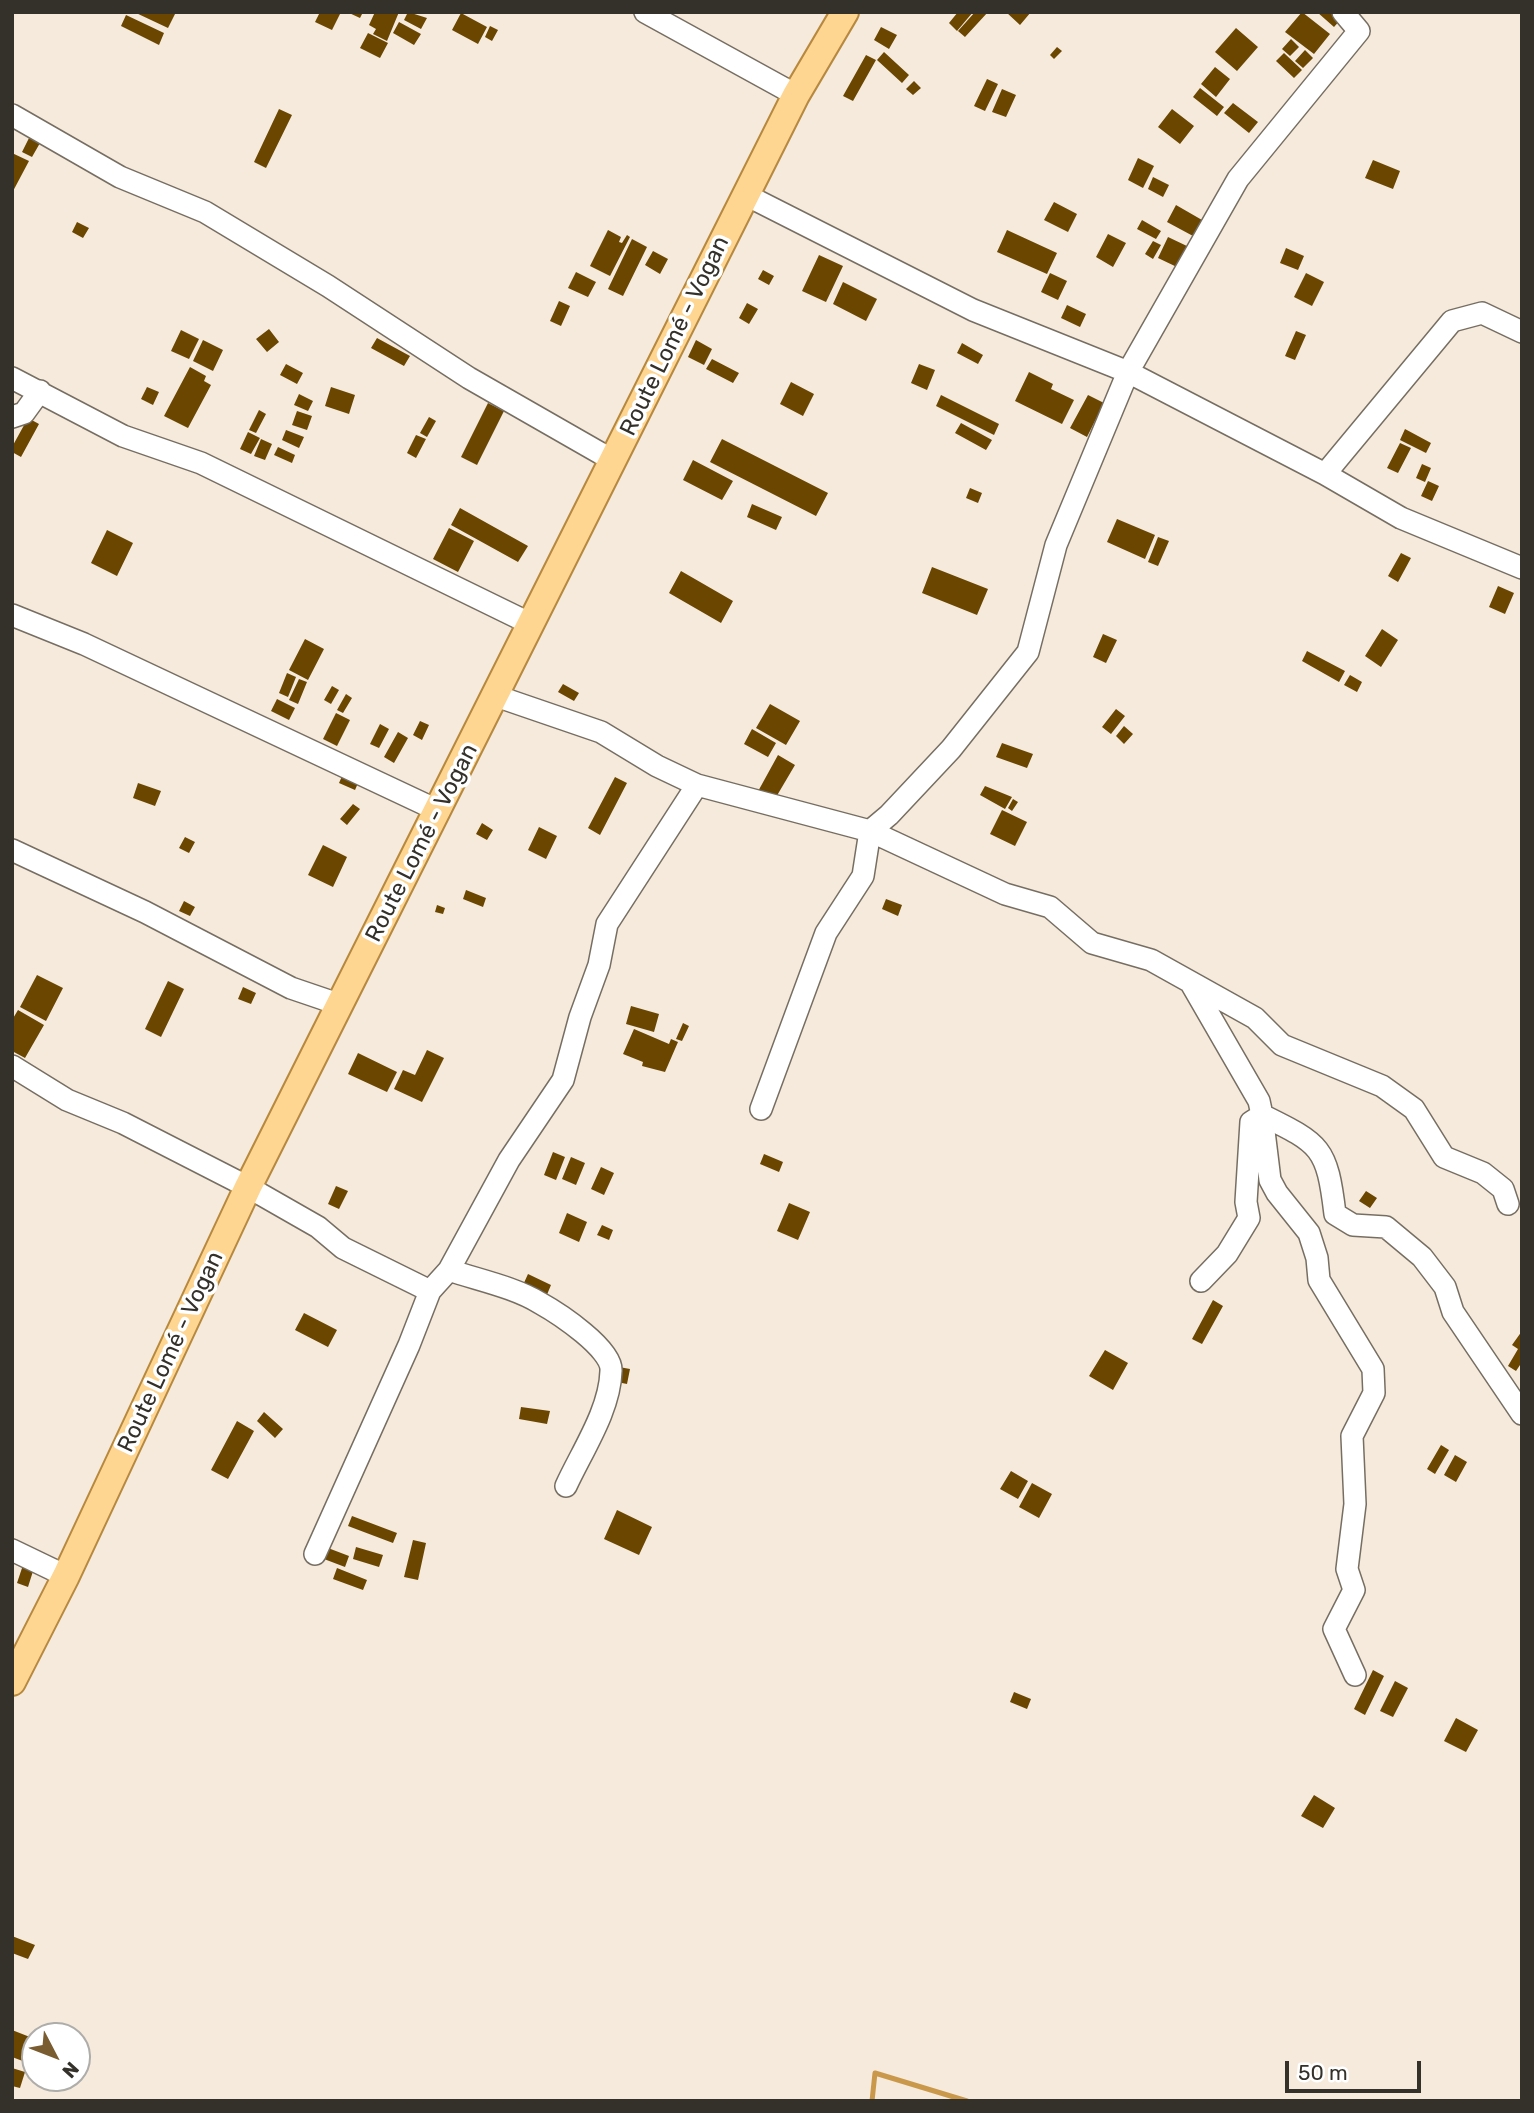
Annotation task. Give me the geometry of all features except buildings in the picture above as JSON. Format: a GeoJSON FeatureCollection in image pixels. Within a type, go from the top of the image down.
{"type":"FeatureCollection","features":[{"type":"Feature","properties":{"kind":"main road","name":"Route Lomé - Vogan"},"geometry":{"type":"LineString","coordinates":[[12,1682],[66,1576],[248,1187],[439,811],[796,94],[845,12]]}},
{"type":"Feature","properties":{"kind":"street"},"geometry":{"type":"LineString","coordinates":[[645,12],[796,94]]}},
{"type":"Feature","properties":{"kind":"street"},"geometry":{"type":"LineString","coordinates":[[761,1109],[826,933],[863,876],[870,831],[889,815],[951,749],[1028,652],[1056,545],[1128,372],[1238,179],[1359,32],[1343,12]]}},
{"type":"Feature","properties":{"kind":"street"},"geometry":{"type":"LineString","coordinates":[[12,115],[120,177],[205,212],[328,286],[469,378],[614,461]]}},
{"type":"Feature","properties":{"kind":"street"},"geometry":{"type":"LineString","coordinates":[[746,195],[972,310],[1128,372],[1325,474],[1401,518],[1522,568]]}},
{"type":"Feature","properties":{"kind":"street"},"geometry":{"type":"LineString","coordinates":[[1325,474],[1452,321],[1482,313],[1522,332]]}},
{"type":"Feature","properties":{"kind":"street"},"geometry":{"type":"LineString","coordinates":[[12,378],[122,436],[201,463],[531,624]]}},
{"type":"Feature","properties":{"kind":"street"},"geometry":{"type":"LineString","coordinates":[[12,417],[24,413],[40,391]]}},
{"type":"Feature","properties":{"kind":"street"},"geometry":{"type":"LineString","coordinates":[[12,615],[83,644],[439,811]]}},
{"type":"Feature","properties":{"kind":"street"},"geometry":{"type":"LineString","coordinates":[[496,696],[601,732],[657,766],[697,785],[870,831],[1005,894],[1051,907],[1093,943],[1151,960],[1255,1018],[1282,1045],[1382,1086],[1414,1109],[1444,1157],[1483,1173],[1503,1189],[1508,1204]]}},
{"type":"Feature","properties":{"kind":"street"},"geometry":{"type":"LineString","coordinates":[[315,1554],[409,1345],[430,1291],[449,1270],[509,1160],[563,1080],[580,1017],[599,965],[607,924],[697,785]]}},
{"type":"Feature","properties":{"kind":"street"},"geometry":{"type":"LineString","coordinates":[[12,850],[145,912],[291,988],[341,1004]]}},
{"type":"Feature","properties":{"kind":"street"},"geometry":{"type":"LineString","coordinates":[[1192,985],[1259,1101],[1270,1180],[1284,1203],[1309,1233],[1317,1258],[1318,1280],[1373,1369],[1374,1393],[1352,1436],[1355,1504],[1347,1569],[1353,1590],[1334,1629],[1346,1649],[1355,1675]]}},
{"type":"Feature","properties":{"kind":"street"},"geometry":{"type":"LineString","coordinates":[[12,1066],[67,1100],[123,1123],[248,1187],[318,1227],[343,1248],[430,1291]]}},
{"type":"Feature","properties":{"kind":"street"},"geometry":{"type":"LineString","coordinates":[[1201,1281],[1227,1254],[1249,1218],[1247,1202],[1251,1122],[1262,1115]]}},
{"type":"Feature","properties":{"kind":"street"},"geometry":{"type":"LineString","coordinates":[[1262,1115],[1300,1134],[1324,1156],[1335,1214],[1353,1225],[1386,1227],[1422,1256],[1445,1287],[1453,1312],[1522,1415]]}},
{"type":"Feature","properties":{"kind":"street"},"geometry":{"type":"LineString","coordinates":[[449,1270],[539,1302],[595,1342],[606,1356],[612,1369],[604,1404],[566,1486]]}},
{"type":"Feature","properties":{"kind":"street"},"geometry":{"type":"LineString","coordinates":[[12,1550],[66,1576]]}},
{"type":"Feature","properties":{"kind":"waterway"},"geometry":{"type":"LineString","coordinates":[[872,2101],[875,2073],[967,2101]]}}]}
